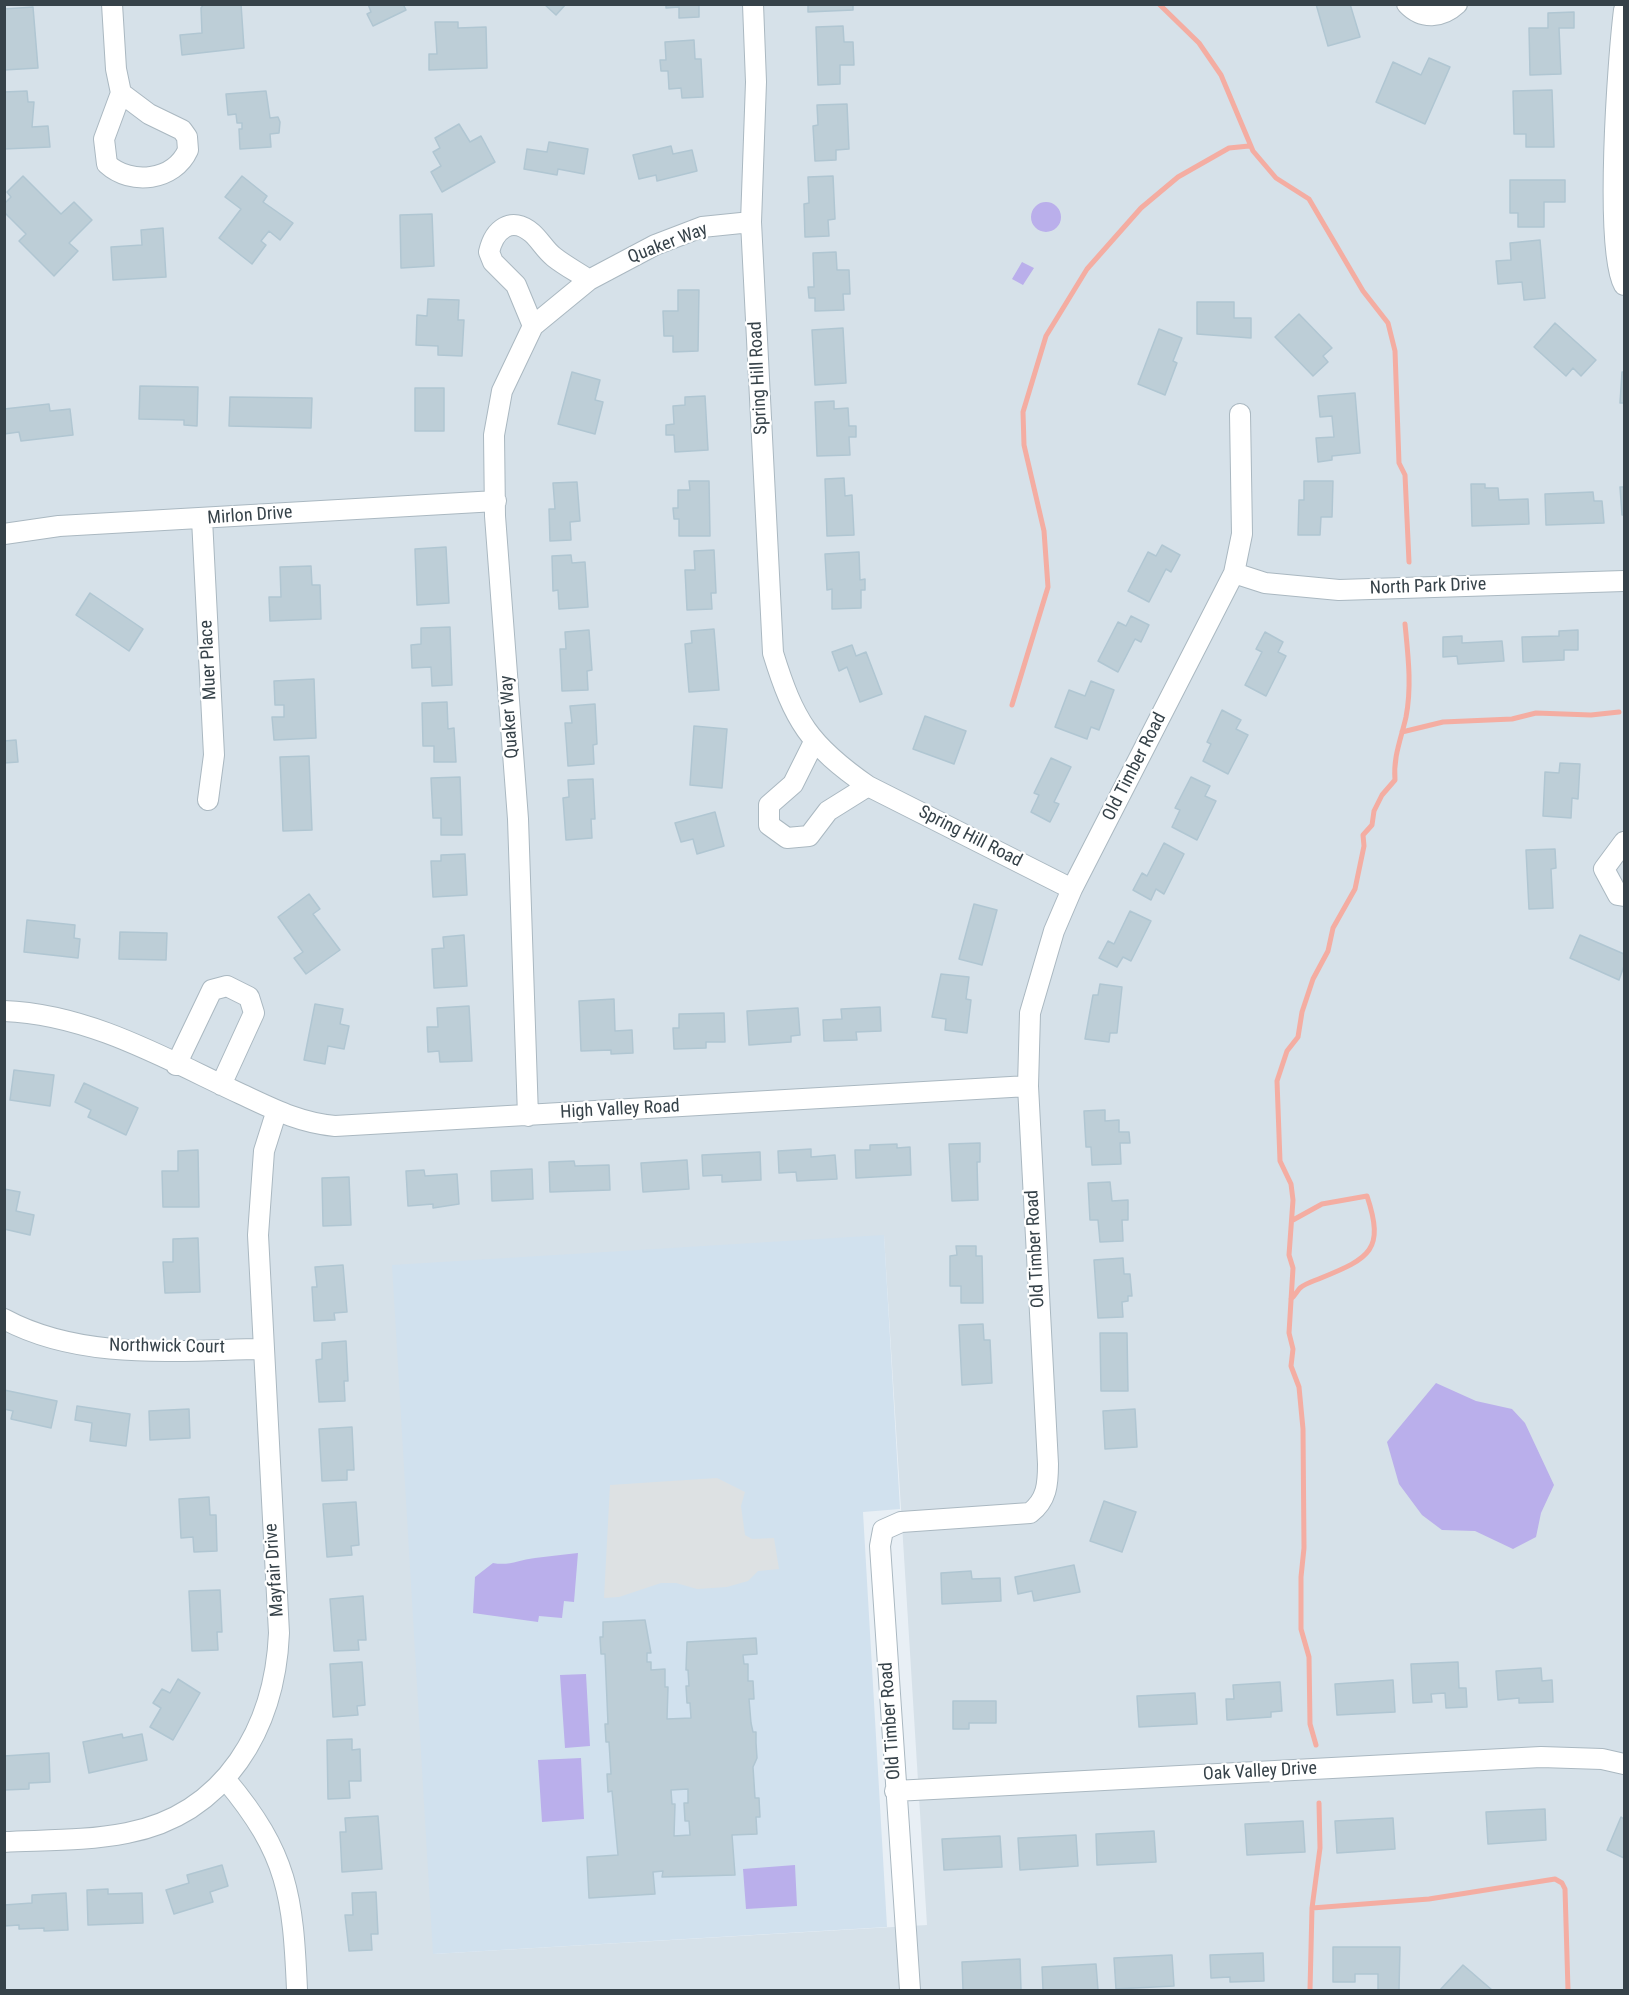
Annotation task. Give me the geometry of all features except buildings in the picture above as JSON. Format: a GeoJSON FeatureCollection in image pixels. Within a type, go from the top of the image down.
{"type":"FeatureCollection","features":[{"type":"Feature","properties":{"kind":"street"},"geometry":{"type":"LineString","coordinates":[[112,4],[116,69],[121,93],[104,139],[107,164],[125,176],[165,175],[174,170],[188,150],[187,137],[182,130],[149,114],[121,93]]}},
{"type":"Feature","properties":{"kind":"street","name":"Spring Hill Road"},"geometry":{"type":"LineString","coordinates":[[753,4],[756,82],[751,222],[773,653],[785,691],[814,742],[838,765],[868,786],[1072,889]]}},
{"type":"Feature","properties":{"kind":"street"},"geometry":{"type":"LineString","coordinates":[[1407,4],[1418,13],[1428,16],[1449,12],[1457,4]]}},
{"type":"Feature","properties":{"kind":"street"},"geometry":{"type":"LineString","coordinates":[[1624,10],[1620,45],[1614,224],[1618,264],[1624,285]]}},
{"type":"Feature","properties":{"kind":"street","name":"Quaker Way"},"geometry":{"type":"LineString","coordinates":[[528,1116],[518,819],[496,501],[494,435],[502,391],[533,326],[588,280],[655,245],[702,227],[751,222]]}},
{"type":"Feature","properties":{"kind":"street"},"geometry":{"type":"LineString","coordinates":[[533,326],[516,285],[493,262],[489,252],[497,231],[506,225],[520,226],[531,232],[552,256],[588,280]]}},
{"type":"Feature","properties":{"kind":"street","name":"Old Timber Road"},"geometry":{"type":"LineString","coordinates":[[910,1990],[880,1546],[883,1530],[901,1522],[1030,1513],[1038,1507],[1047,1490],[1048,1464],[1028,1086],[1030,1013],[1054,931],[1072,889],[1234,573],[1242,534],[1240,414]]}},
{"type":"Feature","properties":{"kind":"street","name":"Mirlon Drive"},"geometry":{"type":"LineString","coordinates":[[4,534],[60,526],[496,501]]}},
{"type":"Feature","properties":{"kind":"street","name":"Muer Place"},"geometry":{"type":"LineString","coordinates":[[202,519],[214,755],[208,800]]}},
{"type":"Feature","properties":{"kind":"street","name":"North Park Drive"},"geometry":{"type":"LineString","coordinates":[[1234,573],[1265,584],[1339,590],[1624,581]]}},
{"type":"Feature","properties":{"kind":"street"},"geometry":{"type":"LineString","coordinates":[[814,742],[793,784],[769,805],[769,825],[787,838],[809,836],[828,811],[868,786]]}},
{"type":"Feature","properties":{"kind":"street"},"geometry":{"type":"LineString","coordinates":[[1624,842],[1604,868],[1618,895],[1624,896]]}},
{"type":"Feature","properties":{"kind":"street"},"geometry":{"type":"LineString","coordinates":[[176,1065],[212,990],[227,986],[249,997],[254,1013],[220,1085]]}},
{"type":"Feature","properties":{"kind":"street","name":"High Valley Road"},"geometry":{"type":"LineString","coordinates":[[4,1011],[45,1014],[74,1020],[220,1085],[276,1113],[314,1124],[335,1126],[1028,1086]]}},
{"type":"Feature","properties":{"kind":"street","name":"Mayfair Drive"},"geometry":{"type":"LineString","coordinates":[[4,1842],[99,1837],[146,1828],[187,1808],[226,1780],[260,1726],[271,1697],[278,1665],[279,1633],[258,1235],[264,1151],[276,1113]]}},
{"type":"Feature","properties":{"kind":"street","name":"Northwick Court"},"geometry":{"type":"LineString","coordinates":[[4,1319],[54,1339],[134,1351],[263,1348]]}},
{"type":"Feature","properties":{"kind":"street","name":"Oak Valley Drive"},"geometry":{"type":"LineString","coordinates":[[895,1791],[1541,1756],[1602,1759],[1624,1764]]}},
{"type":"Feature","properties":{"kind":"street"},"geometry":{"type":"LineString","coordinates":[[226,1780],[255,1815],[282,1869],[291,1907],[297,1990]]}},
{"type":"Feature","properties":{"kind":"shaded area"},"geometry":{"type":"Polygon","coordinates":[[[5,5],[1624,5],[1624,1990],[5,1990],[5,5]],[[884,1236],[433,1954],[927,1925],[884,1236]]]}},
{"type":"Feature","properties":{"kind":"shaded area"},"geometry":{"type":"Polygon","coordinates":[[[1046,202],[1056,207],[1061,217],[1056,227],[1046,232],[1036,227],[1031,217],[1036,207],[1046,202]]]}},
{"type":"Feature","properties":{"kind":"shaded area"},"geometry":{"type":"Polygon","coordinates":[[[1022,262],[1034,268],[1023,285],[1012,279],[1022,262]]]}},
{"type":"Feature","properties":{"kind":"shaded area"},"geometry":{"type":"Polygon","coordinates":[[[884,1235],[900,1509],[863,1512],[887,1927],[433,1954],[392,1265],[884,1235]]]}},
{"type":"Feature","properties":{"kind":"shaded area"},"geometry":{"type":"Polygon","coordinates":[[[1436,1383],[1476,1401],[1512,1409],[1525,1423],[1554,1485],[1541,1513],[1536,1537],[1513,1549],[1475,1531],[1442,1530],[1422,1515],[1399,1484],[1387,1442],[1436,1383]]]}},
{"type":"Feature","properties":{"kind":"shaded area"},"geometry":{"type":"Polygon","coordinates":[[[717,1478],[745,1492],[741,1506],[745,1535],[752,1539],[774,1538],[779,1569],[758,1571],[748,1581],[727,1587],[697,1589],[676,1583],[661,1583],[619,1597],[604,1598],[610,1485],[717,1478]]]}},
{"type":"Feature","properties":{"kind":"shaded area"},"geometry":{"type":"Polygon","coordinates":[[[578,1553],[574,1602],[564,1601],[562,1618],[539,1616],[538,1622],[473,1613],[475,1577],[493,1563],[509,1563],[578,1553]]]}},
{"type":"Feature","properties":{"kind":"shaded area"},"geometry":{"type":"Polygon","coordinates":[[[586,1674],[590,1746],[565,1748],[560,1675],[586,1674]]]}},
{"type":"Feature","properties":{"kind":"shaded area"},"geometry":{"type":"Polygon","coordinates":[[[581,1758],[584,1819],[542,1822],[538,1760],[581,1758]]]}},
{"type":"Feature","properties":{"kind":"shaded area"},"geometry":{"type":"Polygon","coordinates":[[[795,1865],[797,1906],[746,1909],[743,1869],[795,1865]]]}},
{"type":"Feature","properties":{"kind":"waterway"},"geometry":{"type":"LineString","coordinates":[[1159,4],[1199,43],[1221,75],[1253,151],[1276,178],[1309,199],[1363,291],[1388,323],[1395,351],[1399,463],[1405,475],[1409,562]]}},
{"type":"Feature","properties":{"kind":"waterway"},"geometry":{"type":"LineString","coordinates":[[1012,705],[1048,587],[1044,531],[1024,445],[1023,412],[1046,336],[1087,269],[1141,208],[1178,177],[1229,148],[1249,146]]}},
{"type":"Feature","properties":{"kind":"waterway"},"geometry":{"type":"LineString","coordinates":[[1316,1745],[1310,1724],[1309,1657],[1301,1629],[1301,1577],[1304,1548],[1303,1429],[1299,1387],[1291,1366],[1293,1349],[1289,1333],[1293,1268],[1289,1255],[1293,1200],[1291,1184],[1280,1161],[1277,1081],[1287,1051],[1298,1037],[1302,1012],[1313,979],[1328,951],[1333,928],[1355,889],[1364,846],[1363,835],[1372,825],[1374,811],[1382,795],[1395,780],[1396,756],[1409,694],[1405,624]]}},
{"type":"Feature","properties":{"kind":"waterway"},"geometry":{"type":"LineString","coordinates":[[1402,732],[1443,722],[1512,719],[1536,713],[1591,715],[1619,712]]}},
{"type":"Feature","properties":{"kind":"waterway"},"geometry":{"type":"LineString","coordinates":[[1291,1299],[1305,1285],[1362,1258],[1369,1250],[1374,1229],[1367,1196],[1322,1204],[1293,1220]]}},
{"type":"Feature","properties":{"kind":"waterway"},"geometry":{"type":"LineString","coordinates":[[1310,1990],[1312,1908],[1320,1848],[1319,1803]]}},
{"type":"Feature","properties":{"kind":"waterway"},"geometry":{"type":"LineString","coordinates":[[1312,1908],[1429,1899],[1555,1879],[1562,1883],[1565,1889],[1568,1990]]}}]}
